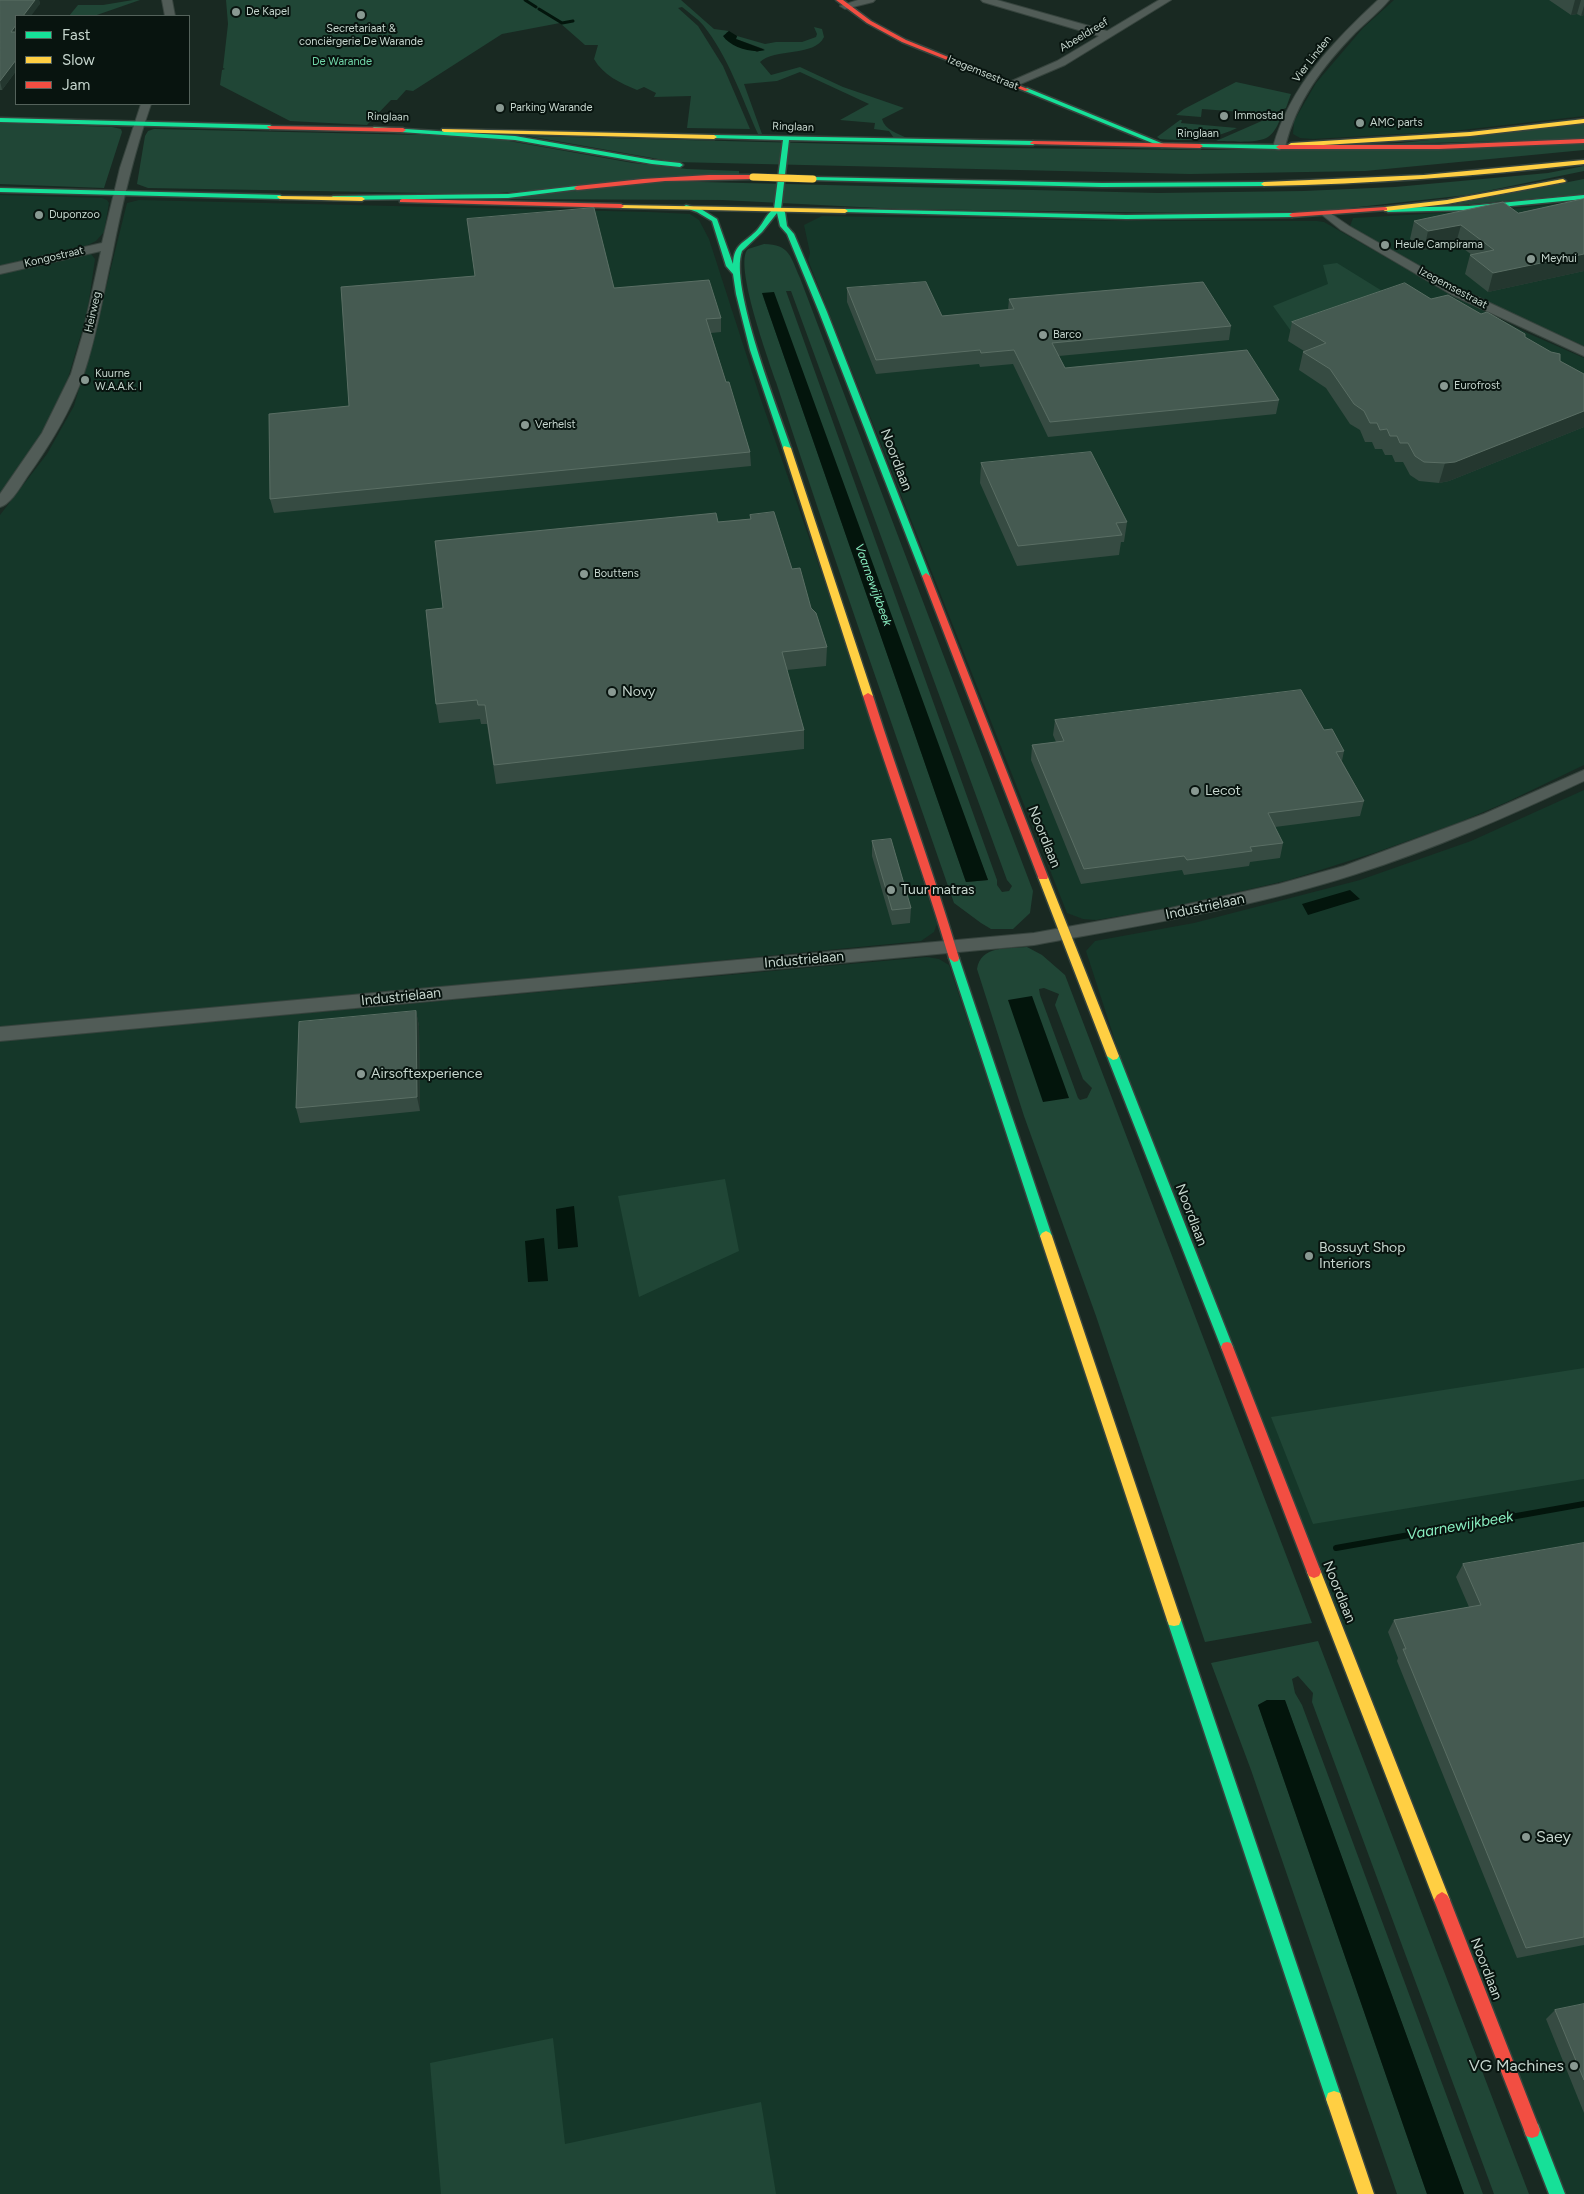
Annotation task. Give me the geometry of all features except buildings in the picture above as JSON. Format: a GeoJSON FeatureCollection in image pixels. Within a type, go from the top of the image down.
{"type":"FeatureCollection","features":[{"type":"Feature","properties":{"kind":"main road","name":"Izegemsestraat"},"geometry":{"type":"LineString","coordinates":[[842,3],[904,41],[1164,146]]}},
{"type":"Feature","properties":{"kind":"main road","name":"Ringlaan"},"geometry":{"type":"LineString","coordinates":[[0,120],[1136,146],[1279,146],[1317,142],[1450,136],[1584,121]]}},
{"type":"Feature","properties":{"kind":"main road"},"geometry":{"type":"LineString","coordinates":[[374,130],[515,138],[652,162],[754,173]]}},
{"type":"Feature","properties":{"kind":"main road"},"geometry":{"type":"LineString","coordinates":[[1134,133],[1138,141],[1136,146]]}},
{"type":"Feature","properties":{"kind":"main road"},"geometry":{"type":"LineString","coordinates":[[777,210],[786,139]]}},
{"type":"Feature","properties":{"kind":"main road"},"geometry":{"type":"LineString","coordinates":[[1279,146],[1439,147],[1584,141]]}},
{"type":"Feature","properties":{"kind":"main road"},"geometry":{"type":"LineString","coordinates":[[333,198],[508,196],[647,179],[754,173],[1270,177],[1427,170],[1584,154]]}},
{"type":"Feature","properties":{"kind":"main road"},"geometry":{"type":"LineString","coordinates":[[813,174],[1066,185],[1268,184],[1424,178],[1584,162]]}},
{"type":"Feature","properties":{"kind":"main road"},"geometry":{"type":"LineString","coordinates":[[1385,210],[1456,200],[1575,178]]}},
{"type":"Feature","properties":{"kind":"main road"},"geometry":{"type":"LineString","coordinates":[[0,190],[1126,217],[1327,214],[1385,210],[1469,208],[1584,197]]}},
{"type":"Feature","properties":{"kind":"main road"},"geometry":{"type":"LineString","coordinates":[[686,207],[699,210],[715,220],[730,266],[736,273]]}},
{"type":"Feature","properties":{"kind":"main road"},"geometry":{"type":"LineString","coordinates":[[777,210],[772,212],[763,228],[737,254],[736,273],[746,322],[900,795],[914,829],[944,917],[951,946],[1366,2194]]}},
{"type":"Feature","properties":{"kind":"main road","name":"Noordlaan"},"geometry":{"type":"LineString","coordinates":[[777,210],[782,212],[784,226],[790,234],[823,312],[1557,2194]]}},
{"type":"Feature","properties":{"kind":"main road"},"geometry":{"type":"LineString","coordinates":[[790,234],[792,224],[797,218],[821,211]]}},
{"type":"Feature","properties":{"kind":"main road"},"geometry":{"type":"LineString","coordinates":[[745,244],[772,240],[795,247]]}},
{"type":"Feature","properties":{"kind":"street"},"geometry":{"type":"LineString","coordinates":[[167,0],[170,15]]}},
{"type":"Feature","properties":{"kind":"street"},"geometry":{"type":"LineString","coordinates":[[842,3],[870,0]]}},
{"type":"Feature","properties":{"kind":"street"},"geometry":{"type":"LineString","coordinates":[[986,0],[1108,35]]}},
{"type":"Feature","properties":{"kind":"street","name":"Abeeldreef"},"geometry":{"type":"LineString","coordinates":[[1011,85],[1060,63],[1166,0]]}},
{"type":"Feature","properties":{"kind":"street","name":"Vier Linden"},"geometry":{"type":"LineString","coordinates":[[1279,146],[1284,126],[1308,81],[1355,26],[1384,0]]}},
{"type":"Feature","properties":{"kind":"street","name":"Heirweg"},"geometry":{"type":"LineString","coordinates":[[0,503],[16,484],[38,450],[72,389],[88,337],[119,192],[146,105]]}},
{"type":"Feature","properties":{"kind":"street","name":"Izegemsestraat"},"geometry":{"type":"LineString","coordinates":[[1327,214],[1345,228],[1456,292],[1584,352]]}},
{"type":"Feature","properties":{"kind":"street","name":"Kongostraat"},"geometry":{"type":"LineString","coordinates":[[0,270],[82,250],[108,246]]}},
{"type":"Feature","properties":{"kind":"street","name":"Industrielaan"},"geometry":{"type":"LineString","coordinates":[[0,1034],[1034,939],[1066,934],[1166,915],[1270,892],[1350,870],[1490,818],[1584,775]]}},
{"type":"Feature","properties":{"kind":"shaded area"},"geometry":{"type":"Polygon","coordinates":[[[1394,0],[1584,0],[1584,116],[1453,131],[1313,139],[1300,138],[1293,134],[1294,121],[1316,83],[1363,28],[1394,0]]]}},
{"type":"Feature","properties":{"kind":"shaded area"},"geometry":{"type":"Polygon","coordinates":[[[0,195],[102,198],[109,203],[104,232],[96,241],[88,245],[0,266],[0,195]]]}},
{"type":"Feature","properties":{"kind":"shaded area"},"geometry":{"type":"Polygon","coordinates":[[[139,200],[649,212],[690,214],[699,220],[709,239],[759,394],[829,595],[937,924],[934,932],[921,941],[321,999],[0,1027],[0,515],[47,454],[74,406],[92,344],[127,203],[139,200]]]}},
{"type":"Feature","properties":{"kind":"shaded area"},"geometry":{"type":"Polygon","coordinates":[[[1584,201],[1584,346],[1486,303],[1355,231],[1350,226],[1353,218],[1512,209],[1584,201]]]}},
{"type":"Feature","properties":{"kind":"shaded area"},"geometry":{"type":"Polygon","coordinates":[[[822,216],[1324,222],[1442,289],[1525,332],[1584,358],[1584,765],[1460,822],[1377,852],[1289,880],[1169,908],[1096,920],[1083,919],[1067,913],[808,260],[810,253],[804,225],[822,216]]]}},
{"type":"Feature","properties":{"kind":"shaded area"},"geometry":{"type":"Polygon","coordinates":[[[83,254],[91,254],[95,259],[87,314],[68,378],[41,435],[0,494],[0,273],[83,254]]]}},
{"type":"Feature","properties":{"kind":"shaded area"},"geometry":{"type":"Polygon","coordinates":[[[1584,790],[1584,2194],[1563,2194],[1129,1084],[1086,951],[1095,941],[1194,923],[1360,880],[1471,841],[1584,790]]]}},
{"type":"Feature","properties":{"kind":"shaded area"},"geometry":{"type":"Polygon","coordinates":[[[927,957],[939,959],[949,965],[1358,2194],[0,2194],[0,1041],[927,957]]]}},
{"type":"Feature","properties":{"kind":"green space"},"geometry":{"type":"Polygon","coordinates":[[[140,0],[97,15],[70,15],[78,5],[103,5],[140,0]]]}},
{"type":"Feature","properties":{"kind":"green space","name":"De Warande"},"geometry":{"type":"Polygon","coordinates":[[[226,0],[681,0],[714,29],[729,31],[726,33],[757,52],[764,49],[736,39],[737,36],[765,44],[802,42],[816,37],[817,34],[814,27],[822,29],[824,37],[812,47],[775,55],[760,62],[771,75],[800,67],[843,87],[904,108],[882,119],[889,129],[907,138],[894,138],[889,131],[874,129],[875,123],[840,120],[869,104],[800,72],[777,81],[744,84],[762,134],[758,134],[720,50],[703,25],[682,7],[678,8],[698,26],[723,66],[750,129],[687,128],[691,96],[654,97],[656,93],[644,87],[637,90],[618,81],[602,70],[594,59],[598,45],[585,45],[560,23],[502,34],[413,91],[406,90],[397,100],[391,100],[367,125],[290,121],[220,85],[222,70],[225,69],[223,68],[228,24],[226,0]]]}},
{"type":"Feature","properties":{"kind":"green space"},"geometry":{"type":"Polygon","coordinates":[[[1236,82],[1291,94],[1286,108],[1254,121],[1254,113],[1202,109],[1201,117],[1176,115],[1184,109],[1236,82]]]}},
{"type":"Feature","properties":{"kind":"green space"},"geometry":{"type":"Polygon","coordinates":[[[1283,113],[1275,129],[1268,137],[1257,141],[1216,141],[1283,113]]]}},
{"type":"Feature","properties":{"kind":"green space"},"geometry":{"type":"Polygon","coordinates":[[[1182,120],[1181,123],[1237,128],[1208,138],[1171,140],[1157,137],[1182,120]]]}},
{"type":"Feature","properties":{"kind":"green space"},"geometry":{"type":"Polygon","coordinates":[[[0,123],[112,127],[121,129],[122,132],[104,188],[0,184],[0,123]]]}},
{"type":"Feature","properties":{"kind":"green space"},"geometry":{"type":"Polygon","coordinates":[[[1584,124],[1584,139],[1391,144],[1584,124]]]}},
{"type":"Feature","properties":{"kind":"green space"},"geometry":{"type":"Polygon","coordinates":[[[154,129],[492,138],[633,163],[687,169],[739,171],[739,174],[485,194],[148,188],[137,184],[145,136],[148,131],[154,129]]]}},
{"type":"Feature","properties":{"kind":"green space"},"geometry":{"type":"Polygon","coordinates":[[[528,136],[999,148],[1206,150],[1584,144],[1584,150],[1365,171],[1190,174],[675,162],[528,136]]]}},
{"type":"Feature","properties":{"kind":"green space"},"geometry":{"type":"Polygon","coordinates":[[[1584,166],[1584,171],[1467,195],[1322,211],[1191,213],[899,209],[722,200],[495,199],[661,181],[1158,193],[1303,191],[1395,187],[1548,173],[1584,166]]]}},
{"type":"Feature","properties":{"kind":"green space"},"geometry":{"type":"Polygon","coordinates":[[[1584,179],[1584,194],[1439,207],[1584,179]]]}},
{"type":"Feature","properties":{"kind":"green space"},"geometry":{"type":"Polygon","coordinates":[[[764,244],[779,246],[792,258],[800,278],[1033,891],[1030,913],[1013,929],[991,929],[954,903],[839,571],[760,334],[748,292],[745,273],[745,258],[748,249],[764,244]],[[786,291],[997,880],[997,885],[1002,892],[1009,891],[1012,886],[1007,880],[791,291],[786,291]],[[762,293],[966,882],[988,880],[762,293]]]}},
{"type":"Feature","properties":{"kind":"green space"},"geometry":{"type":"Polygon","coordinates":[[[1337,263],[1400,302],[1296,338],[1273,306],[1328,284],[1323,265],[1337,263]]]}},
{"type":"Feature","properties":{"kind":"green space"},"geometry":{"type":"Polygon","coordinates":[[[1027,947],[1042,955],[1065,975],[1312,1623],[1205,1642],[1096,1316],[1024,1116],[977,969],[979,961],[989,952],[1027,947]],[[1044,988],[1039,989],[1080,1100],[1087,1098],[1092,1088],[1083,1079],[1055,1005],[1059,994],[1044,988]]]}},
{"type":"Feature","properties":{"kind":"green space"},"geometry":{"type":"Polygon","coordinates":[[[725,1179],[739,1251],[639,1297],[618,1196],[725,1179]]]}},
{"type":"Feature","properties":{"kind":"green space"},"geometry":{"type":"Polygon","coordinates":[[[1584,1368],[1584,1479],[1313,1524],[1271,1417],[1584,1368]]]}},
{"type":"Feature","properties":{"kind":"green space"},"geometry":{"type":"Polygon","coordinates":[[[1318,1641],[1529,2194],[1494,2194],[1312,1702],[1313,1693],[1298,1676],[1292,1679],[1295,1693],[1302,1705],[1483,2194],[1464,2194],[1285,1701],[1267,1700],[1258,1705],[1427,2194],[1397,2194],[1251,1770],[1211,1663],[1318,1641]]]}},
{"type":"Feature","properties":{"kind":"green space"},"geometry":{"type":"Polygon","coordinates":[[[553,2038],[565,2144],[761,2102],[776,2194],[441,2194],[430,2063],[553,2038]]]}},
{"type":"Feature","properties":{"kind":"water"},"geometry":{"type":"Polygon","coordinates":[[[729,31],[737,36],[736,39],[765,50],[754,51],[736,46],[723,36],[729,31]]]}},
{"type":"Feature","properties":{"kind":"water"},"geometry":{"type":"Polygon","coordinates":[[[774,292],[988,880],[966,882],[762,293],[774,292]]]}},
{"type":"Feature","properties":{"kind":"water"},"geometry":{"type":"Polygon","coordinates":[[[1350,890],[1360,899],[1308,915],[1302,904],[1350,890]]]}},
{"type":"Feature","properties":{"kind":"water"},"geometry":{"type":"Polygon","coordinates":[[[1032,996],[1069,1098],[1043,1102],[1008,1000],[1032,996]]]}},
{"type":"Feature","properties":{"kind":"water"},"geometry":{"type":"Polygon","coordinates":[[[574,1206],[578,1247],[558,1249],[556,1209],[574,1206]]]}},
{"type":"Feature","properties":{"kind":"water"},"geometry":{"type":"Polygon","coordinates":[[[544,1238],[548,1281],[528,1282],[525,1241],[544,1238]]]}},
{"type":"Feature","properties":{"kind":"water"},"geometry":{"type":"Polygon","coordinates":[[[1267,1700],[1285,1700],[1464,2194],[1427,2194],[1258,1705],[1267,1700]]]}},
{"type":"Feature","properties":{"kind":"waterway"},"geometry":{"type":"LineString","coordinates":[[525,0],[536,7]]}},
{"type":"Feature","properties":{"kind":"waterway"},"geometry":{"type":"LineString","coordinates":[[539,9],[562,23],[573,21]]}},
{"type":"Feature","properties":{"kind":"waterway","name":"Vaarnewijkbeek"},"geometry":{"type":"LineString","coordinates":[[1336,1548],[1584,1504]]}},
{"type":"Feature","properties":{"kind":"traffic: fast"},"geometry":{"type":"LineString","coordinates":[[1027,90],[1164,146]]}},
{"type":"Feature","properties":{"kind":"traffic: fast"},"geometry":{"type":"LineString","coordinates":[[0,120],[270,127]]}},
{"type":"Feature","properties":{"kind":"traffic: fast"},"geometry":{"type":"LineString","coordinates":[[374,129],[515,138],[652,162],[680,165]]}},
{"type":"Feature","properties":{"kind":"traffic: fast"},"geometry":{"type":"LineString","coordinates":[[714,137],[1033,143]]}},
{"type":"Feature","properties":{"kind":"traffic: fast"},"geometry":{"type":"LineString","coordinates":[[786,139],[777,210],[782,212],[784,226],[790,234],[823,312],[926,576]]}},
{"type":"Feature","properties":{"kind":"traffic: fast"},"geometry":{"type":"LineString","coordinates":[[1200,146],[1279,147]]}},
{"type":"Feature","properties":{"kind":"traffic: fast"},"geometry":{"type":"LineString","coordinates":[[813,179],[1102,185],[1264,184]]}},
{"type":"Feature","properties":{"kind":"traffic: fast"},"geometry":{"type":"LineString","coordinates":[[333,198],[508,196],[577,188]]}},
{"type":"Feature","properties":{"kind":"traffic: fast"},"geometry":{"type":"LineString","coordinates":[[0,190],[280,197]]}},
{"type":"Feature","properties":{"kind":"traffic: fast"},"geometry":{"type":"LineString","coordinates":[[1388,210],[1469,208],[1584,197]]}},
{"type":"Feature","properties":{"kind":"traffic: fast"},"geometry":{"type":"LineString","coordinates":[[686,207],[699,210],[715,220],[730,266],[736,273]]}},
{"type":"Feature","properties":{"kind":"traffic: fast"},"geometry":{"type":"LineString","coordinates":[[777,210],[760,231],[741,247],[737,255],[736,271],[739,294],[754,350],[787,448]]}},
{"type":"Feature","properties":{"kind":"traffic: fast"},"geometry":{"type":"LineString","coordinates":[[845,211],[1126,217],[1292,215]]}},
{"type":"Feature","properties":{"kind":"traffic: fast"},"geometry":{"type":"LineString","coordinates":[[954,958],[1046,1236]]}},
{"type":"Feature","properties":{"kind":"traffic: fast"},"geometry":{"type":"LineString","coordinates":[[1113,1056],[1227,1347]]}},
{"type":"Feature","properties":{"kind":"traffic: fast"},"geometry":{"type":"LineString","coordinates":[[1174,1620],[1334,2099]]}},
{"type":"Feature","properties":{"kind":"traffic: fast"},"geometry":{"type":"LineString","coordinates":[[1532,2130],[1557,2194]]}},
{"type":"Feature","properties":{"kind":"traffic: slow"},"geometry":{"type":"LineString","coordinates":[[1291,145],[1470,134],[1584,121]]}},
{"type":"Feature","properties":{"kind":"traffic: slow"},"geometry":{"type":"LineString","coordinates":[[444,130],[714,137]]}},
{"type":"Feature","properties":{"kind":"traffic: slow"},"geometry":{"type":"LineString","coordinates":[[1264,184],[1424,177],[1584,162]]}},
{"type":"Feature","properties":{"kind":"traffic: slow"},"geometry":{"type":"LineString","coordinates":[[753,177],[813,179]]}},
{"type":"Feature","properties":{"kind":"traffic: slow"},"geometry":{"type":"LineString","coordinates":[[1385,209],[1447,202],[1563,181]]}},
{"type":"Feature","properties":{"kind":"traffic: slow"},"geometry":{"type":"LineString","coordinates":[[280,197],[362,199]]}},
{"type":"Feature","properties":{"kind":"traffic: slow"},"geometry":{"type":"LineString","coordinates":[[621,206],[845,211]]}},
{"type":"Feature","properties":{"kind":"traffic: slow"},"geometry":{"type":"LineString","coordinates":[[787,448],[868,696]]}},
{"type":"Feature","properties":{"kind":"traffic: slow"},"geometry":{"type":"LineString","coordinates":[[1043,877],[1113,1056]]}},
{"type":"Feature","properties":{"kind":"traffic: slow"},"geometry":{"type":"LineString","coordinates":[[1046,1236],[1174,1620]]}},
{"type":"Feature","properties":{"kind":"traffic: slow"},"geometry":{"type":"LineString","coordinates":[[1314,1572],[1442,1900]]}},
{"type":"Feature","properties":{"kind":"traffic: slow"},"geometry":{"type":"LineString","coordinates":[[1334,2099],[1366,2194]]}},
{"type":"Feature","properties":{"kind":"traffic: jam"},"geometry":{"type":"LineString","coordinates":[[839,0],[869,22],[904,41],[1027,90]]}},
{"type":"Feature","properties":{"kind":"traffic: jam"},"geometry":{"type":"LineString","coordinates":[[270,127],[403,130]]}},
{"type":"Feature","properties":{"kind":"traffic: jam"},"geometry":{"type":"LineString","coordinates":[[1279,147],[1439,147],[1584,141]]}},
{"type":"Feature","properties":{"kind":"traffic: jam"},"geometry":{"type":"LineString","coordinates":[[1033,143],[1200,146]]}},
{"type":"Feature","properties":{"kind":"traffic: jam"},"geometry":{"type":"LineString","coordinates":[[577,188],[665,179],[753,177]]}},
{"type":"Feature","properties":{"kind":"traffic: jam"},"geometry":{"type":"LineString","coordinates":[[402,201],[621,206]]}},
{"type":"Feature","properties":{"kind":"traffic: jam"},"geometry":{"type":"LineString","coordinates":[[1292,215],[1385,209]]}},
{"type":"Feature","properties":{"kind":"traffic: jam"},"geometry":{"type":"LineString","coordinates":[[926,576],[1043,877]]}},
{"type":"Feature","properties":{"kind":"traffic: jam"},"geometry":{"type":"LineString","coordinates":[[868,696],[900,795],[930,877],[954,958]]}},
{"type":"Feature","properties":{"kind":"traffic: jam"},"geometry":{"type":"LineString","coordinates":[[1227,1347],[1314,1572]]}},
{"type":"Feature","properties":{"kind":"traffic: jam"},"geometry":{"type":"LineString","coordinates":[[1442,1900],[1532,2130]]}},
{"type":"Feature","properties":{"kind":"place","name":"De Kapel"},"geometry":{"type":"Point","coordinates":[236,12]}},
{"type":"Feature","properties":{"kind":"place","name":"Secretariaat & conciërgerie De Warande"},"geometry":{"type":"Point","coordinates":[361,15]}},
{"type":"Feature","properties":{"kind":"place","name":"Parking Warande"},"geometry":{"type":"Point","coordinates":[500,108]}},
{"type":"Feature","properties":{"kind":"place","name":"Immostad"},"geometry":{"type":"Point","coordinates":[1224,116]}},
{"type":"Feature","properties":{"kind":"place","name":"AMC parts"},"geometry":{"type":"Point","coordinates":[1360,123]}},
{"type":"Feature","properties":{"kind":"place","name":"Duponzoo"},"geometry":{"type":"Point","coordinates":[39,215]}},
{"type":"Feature","properties":{"kind":"place","name":"Heule Campirama"},"geometry":{"type":"Point","coordinates":[1385,245]}},
{"type":"Feature","properties":{"kind":"place","name":"Meyhui"},"geometry":{"type":"Point","coordinates":[1531,259]}},
{"type":"Feature","properties":{"kind":"place","name":"Barco"},"geometry":{"type":"Point","coordinates":[1043,335]}},
{"type":"Feature","properties":{"kind":"place","name":"Kuurne W.A.A.K. I"},"geometry":{"type":"Point","coordinates":[85,380]}},
{"type":"Feature","properties":{"kind":"place","name":"Eurofrost"},"geometry":{"type":"Point","coordinates":[1444,386]}},
{"type":"Feature","properties":{"kind":"place","name":"Verhelst"},"geometry":{"type":"Point","coordinates":[525,425]}},
{"type":"Feature","properties":{"kind":"place","name":"Bouttens"},"geometry":{"type":"Point","coordinates":[584,574]}},
{"type":"Feature","properties":{"kind":"place","name":"Novy"},"geometry":{"type":"Point","coordinates":[612,692]}},
{"type":"Feature","properties":{"kind":"place","name":"Lecot"},"geometry":{"type":"Point","coordinates":[1195,791]}},
{"type":"Feature","properties":{"kind":"place","name":"Tuur matras"},"geometry":{"type":"Point","coordinates":[891,890]}},
{"type":"Feature","properties":{"kind":"place","name":"Airsoftexperience"},"geometry":{"type":"Point","coordinates":[361,1074]}},
{"type":"Feature","properties":{"kind":"place","name":"Bossuyt Shop Interiors"},"geometry":{"type":"Point","coordinates":[1309,1256]}},
{"type":"Feature","properties":{"kind":"place","name":"Saey"},"geometry":{"type":"Point","coordinates":[1526,1837]}},
{"type":"Feature","properties":{"kind":"place","name":"VG Machines"},"geometry":{"type":"Point","coordinates":[1574,2066]}}]}
